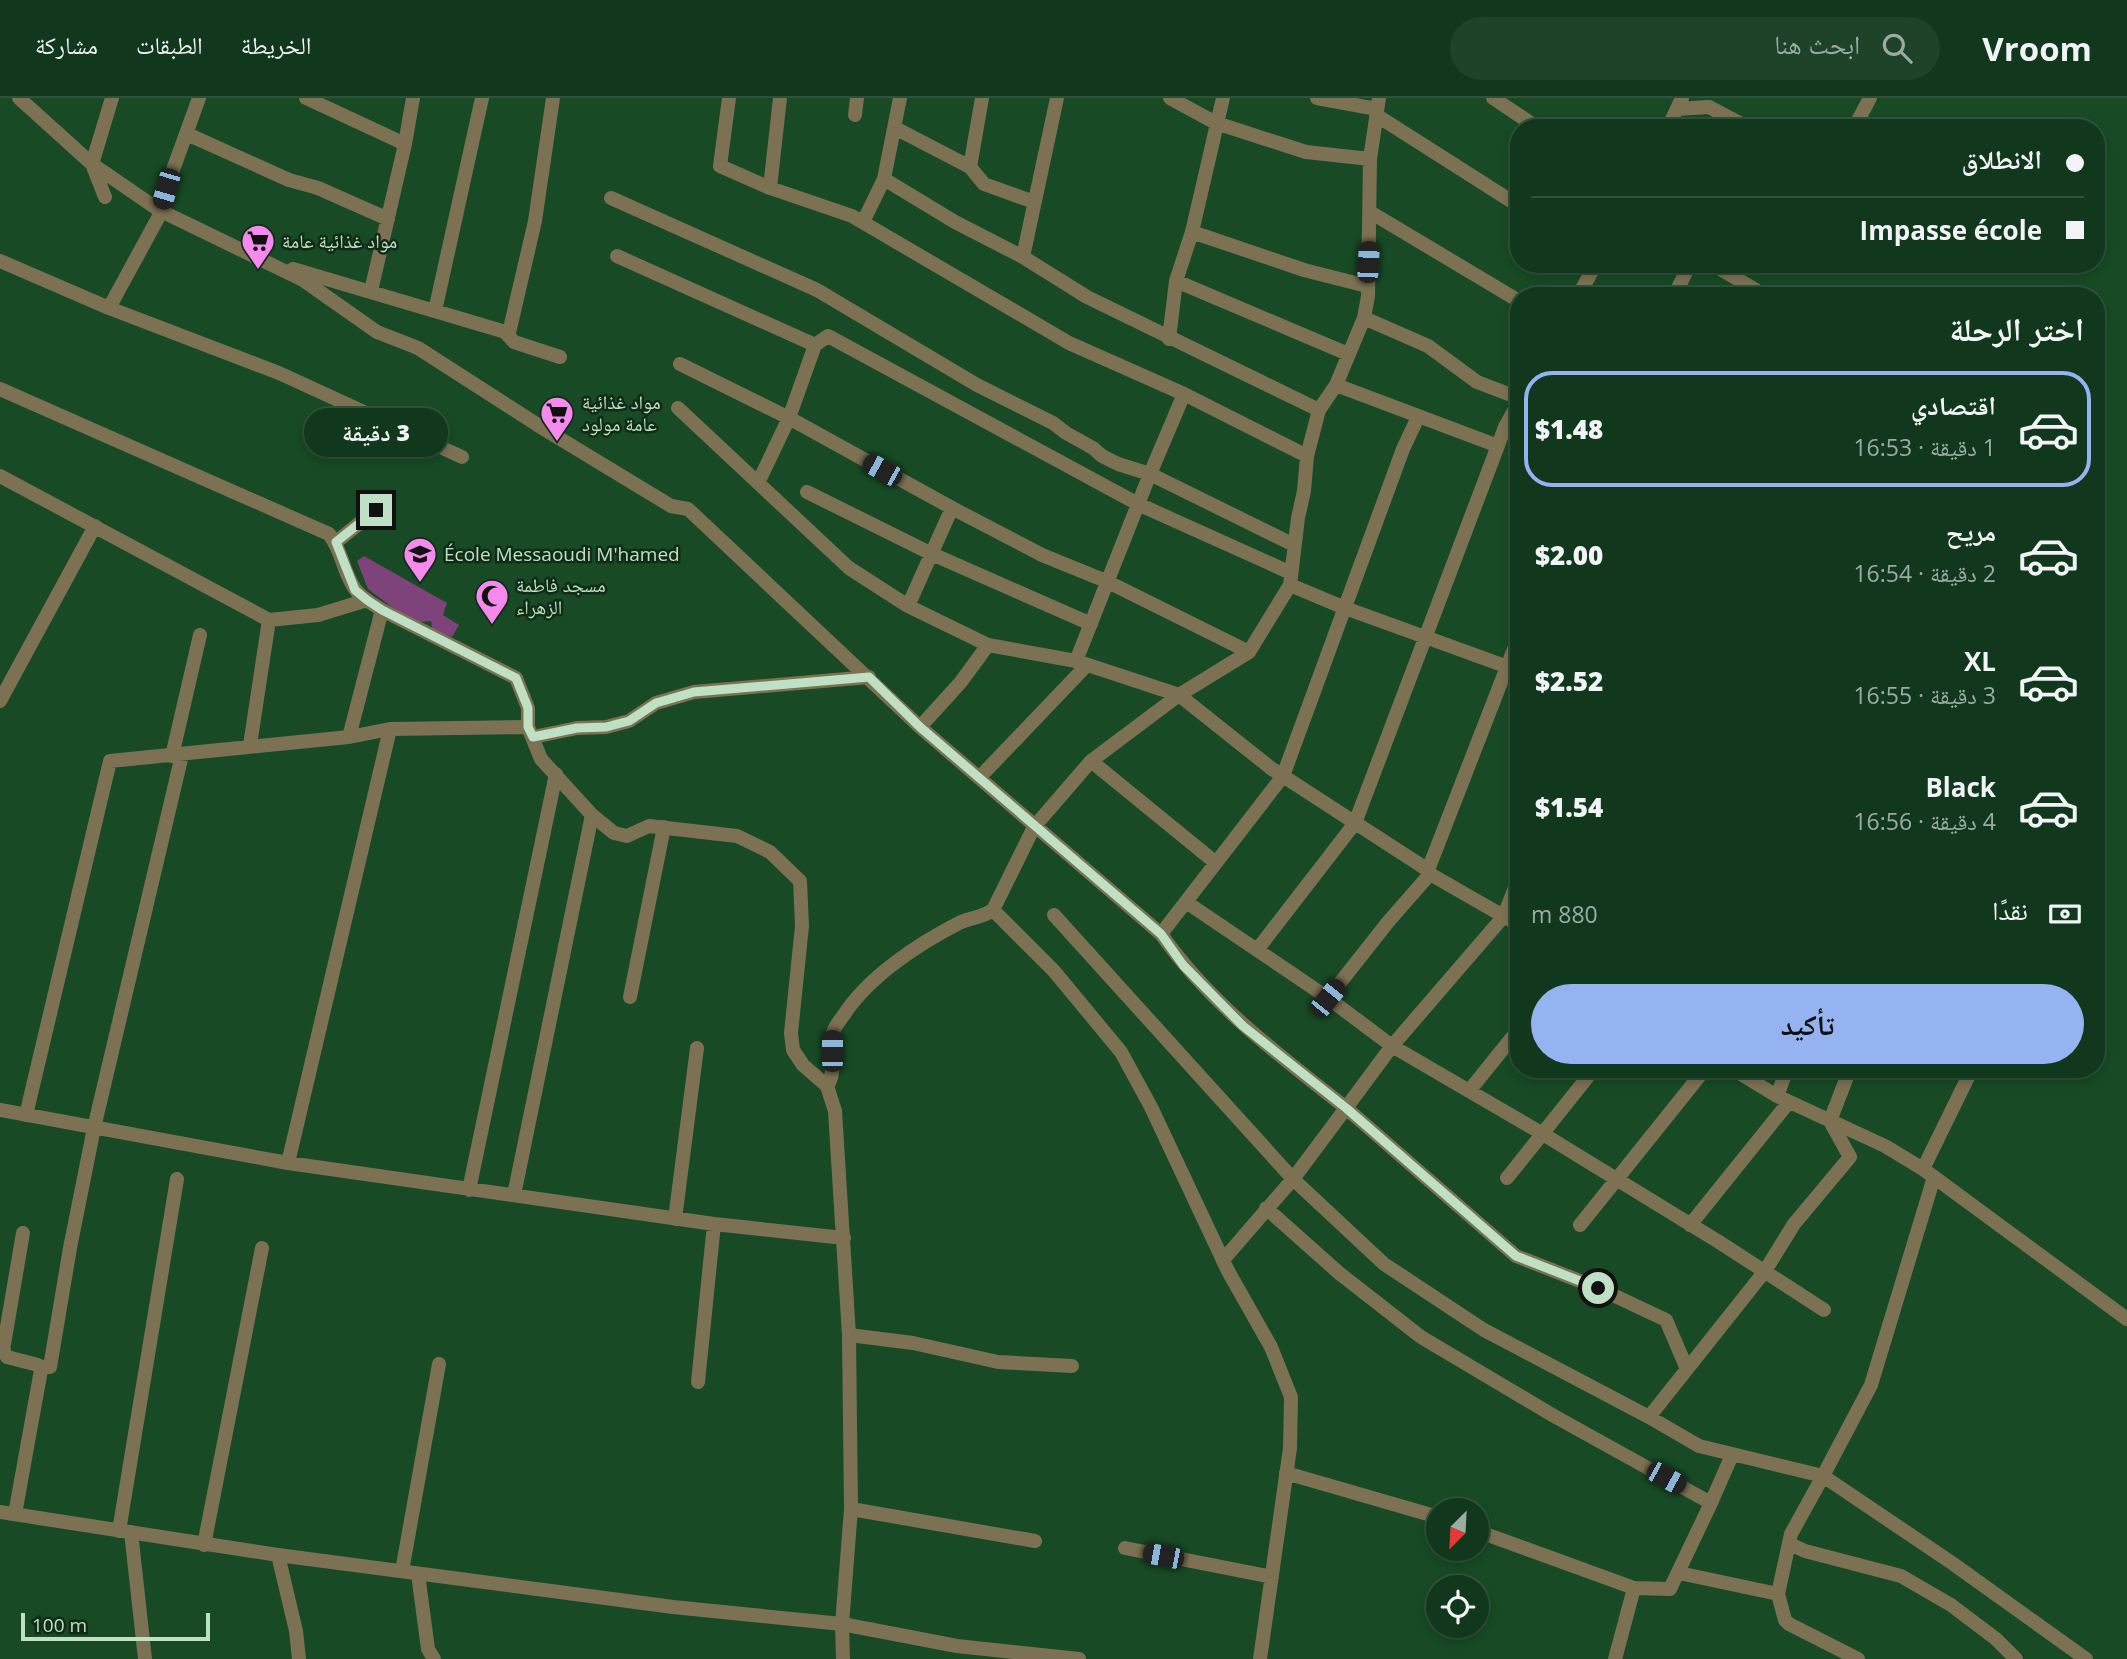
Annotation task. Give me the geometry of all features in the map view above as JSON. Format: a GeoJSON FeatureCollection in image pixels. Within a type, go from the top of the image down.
{"type":"FeatureCollection","features":[{"type":"Feature","properties":{"kind":"street"},"geometry":{"type":"LineString","coordinates":[[9,98],[35,104]]}},
{"type":"Feature","properties":{"kind":"street"},"geometry":{"type":"LineString","coordinates":[[19,98],[35,104],[92,164],[159,211],[303,280],[377,332],[418,348],[671,506],[688,509],[920,727],[1161,934],[1183,965],[1243,1026],[1346,1108],[1516,1256],[1598,1288],[1666,1320],[1688,1368]]}},
{"type":"Feature","properties":{"kind":"street"},"geometry":{"type":"LineString","coordinates":[[105,197],[92,164],[112,98]]}},
{"type":"Feature","properties":{"kind":"street"},"geometry":{"type":"LineString","coordinates":[[108,308],[159,218],[159,211],[199,98]]}},
{"type":"Feature","properties":{"kind":"street"},"geometry":{"type":"LineString","coordinates":[[306,98],[405,144]]}},
{"type":"Feature","properties":{"kind":"street"},"geometry":{"type":"LineString","coordinates":[[371,291],[413,98]]}},
{"type":"Feature","properties":{"kind":"street"},"geometry":{"type":"LineString","coordinates":[[435,311],[481,98]]}},
{"type":"Feature","properties":{"kind":"street"},"geometry":{"type":"LineString","coordinates":[[506,334],[510,330],[535,221],[553,98]]}},
{"type":"Feature","properties":{"kind":"street"},"geometry":{"type":"LineString","coordinates":[[729,98],[720,166],[770,188],[852,216],[1069,343],[1184,394],[1307,456]]}},
{"type":"Feature","properties":{"kind":"street"},"geometry":{"type":"LineString","coordinates":[[770,188],[780,98]]}},
{"type":"Feature","properties":{"kind":"street"},"geometry":{"type":"LineString","coordinates":[[855,115],[857,98]]}},
{"type":"Feature","properties":{"kind":"street"},"geometry":{"type":"LineString","coordinates":[[863,222],[884,179],[900,98]]}},
{"type":"Feature","properties":{"kind":"street"},"geometry":{"type":"LineString","coordinates":[[970,167],[982,98]]}},
{"type":"Feature","properties":{"kind":"street"},"geometry":{"type":"LineString","coordinates":[[1023,257],[1057,98]]}},
{"type":"Feature","properties":{"kind":"street"},"geometry":{"type":"LineString","coordinates":[[1170,98],[1216,122],[1306,152],[1370,159]]}},
{"type":"Feature","properties":{"kind":"street"},"geometry":{"type":"LineString","coordinates":[[1169,339],[1176,281],[1192,232],[1223,98]]}},
{"type":"Feature","properties":{"kind":"street"},"geometry":{"type":"LineString","coordinates":[[1317,98],[1377,108],[1510,200]]}},
{"type":"Feature","properties":{"kind":"street"},"geometry":{"type":"LineString","coordinates":[[1493,98],[1524,119]]}},
{"type":"Feature","properties":{"kind":"street"},"geometry":{"type":"LineString","coordinates":[[1859,119],[1870,98]]}},
{"type":"Feature","properties":{"kind":"street"},"geometry":{"type":"LineString","coordinates":[[1672,119],[1680,103],[1709,107],[1732,119]]}},
{"type":"Feature","properties":{"kind":"street"},"geometry":{"type":"LineString","coordinates":[[827,1086],[833,1078],[832,1035],[844,1014],[872,984],[919,945],[963,921],[984,917],[993,910],[1034,827],[1091,761],[1179,695],[1249,652],[1290,579],[1307,456],[1319,410],[1336,385],[1364,318],[1368,296],[1370,159],[1377,108]]}},
{"type":"Feature","properties":{"kind":"street"},"geometry":{"type":"LineString","coordinates":[[895,128],[970,167],[984,184],[1034,202]]}},
{"type":"Feature","properties":{"kind":"street"},"geometry":{"type":"LineString","coordinates":[[187,134],[289,180],[318,188],[388,219]]}},
{"type":"Feature","properties":{"kind":"street"},"geometry":{"type":"LineString","coordinates":[[884,179],[955,222],[1023,257],[1087,298],[1319,410]]}},
{"type":"Feature","properties":{"kind":"street"},"geometry":{"type":"LineString","coordinates":[[611,198],[817,290],[977,385],[1053,423],[1102,456],[1150,474],[1294,545]]}},
{"type":"Feature","properties":{"kind":"street"},"geometry":{"type":"LineString","coordinates":[[1370,212],[1510,296]]}},
{"type":"Feature","properties":{"kind":"street"},"geometry":{"type":"LineString","coordinates":[[1192,232],[1304,270],[1367,286]]}},
{"type":"Feature","properties":{"kind":"street"},"geometry":{"type":"LineString","coordinates":[[617,256],[816,345]]}},
{"type":"Feature","properties":{"kind":"street"},"geometry":{"type":"LineString","coordinates":[[0,261],[108,308],[279,373],[462,457]]}},
{"type":"Feature","properties":{"kind":"street"},"geometry":{"type":"LineString","coordinates":[[268,262],[506,334],[514,342],[560,357]]}},
{"type":"Feature","properties":{"kind":"street"},"geometry":{"type":"LineString","coordinates":[[1727,273],[1751,287]]}},
{"type":"Feature","properties":{"kind":"street"},"geometry":{"type":"LineString","coordinates":[[1176,281],[1348,354]]}},
{"type":"Feature","properties":{"kind":"street"},"geometry":{"type":"LineString","coordinates":[[1364,318],[1428,346],[1477,382],[1510,396]]}},
{"type":"Feature","properties":{"kind":"street"},"geometry":{"type":"LineString","coordinates":[[758,483],[789,418],[816,345],[828,336],[1138,504],[1345,608],[1510,667]]}},
{"type":"Feature","properties":{"kind":"street"},"geometry":{"type":"LineString","coordinates":[[680,364],[789,418],[1042,555],[1107,581],[1249,652]]}},
{"type":"Feature","properties":{"kind":"street"},"geometry":{"type":"LineString","coordinates":[[1336,385],[1498,446]]}},
{"type":"Feature","properties":{"kind":"street"},"geometry":{"type":"LineString","coordinates":[[0,389],[329,534],[336,542],[355,590],[367,600],[516,678],[528,708],[531,732],[541,759],[592,815],[614,833],[627,836],[649,826],[737,836],[770,852],[800,881],[802,926],[791,1033],[793,1049],[803,1065],[827,1086],[835,1111],[844,1238],[849,1335],[851,1508],[842,1624],[843,1659]]}},
{"type":"Feature","properties":{"kind":"street"},"geometry":{"type":"LineString","coordinates":[[979,778],[1081,663],[1091,624],[1107,581],[1184,394]]}},
{"type":"Feature","properties":{"kind":"street"},"geometry":{"type":"LineString","coordinates":[[678,408],[849,568],[908,606],[988,645],[1081,663],[1179,695],[1283,776],[1429,872],[1510,920]]}},
{"type":"Feature","properties":{"kind":"street"},"geometry":{"type":"LineString","coordinates":[[1161,934],[1283,776],[1403,449],[1418,416]]}},
{"type":"Feature","properties":{"kind":"street"},"geometry":{"type":"LineString","coordinates":[[1257,950],[1355,823],[1510,417]]}},
{"type":"Feature","properties":{"kind":"street"},"geometry":{"type":"LineString","coordinates":[[0,476],[270,620],[318,615],[367,600]]}},
{"type":"Feature","properties":{"kind":"street"},"geometry":{"type":"LineString","coordinates":[[807,492],[932,554],[1091,624]]}},
{"type":"Feature","properties":{"kind":"street"},"geometry":{"type":"LineString","coordinates":[[908,606],[952,508]]}},
{"type":"Feature","properties":{"kind":"street"},"geometry":{"type":"LineString","coordinates":[[336,542],[376,510]]}},
{"type":"Feature","properties":{"kind":"street"},"geometry":{"type":"LineString","coordinates":[[0,701],[95,526]]}},
{"type":"Feature","properties":{"kind":"street"},"geometry":{"type":"LineString","coordinates":[[349,737],[382,610]]}},
{"type":"Feature","properties":{"kind":"street"},"geometry":{"type":"LineString","coordinates":[[250,745],[270,620]]}},
{"type":"Feature","properties":{"kind":"street"},"geometry":{"type":"LineString","coordinates":[[23,1233],[3,1350],[7,1357],[50,1367],[94,1128],[177,756],[200,635]]}},
{"type":"Feature","properties":{"kind":"street"},"geometry":{"type":"LineString","coordinates":[[920,727],[960,683],[988,645]]}},
{"type":"Feature","properties":{"kind":"street"},"geometry":{"type":"LineString","coordinates":[[1328,998],[1429,872],[1510,675]]}},
{"type":"Feature","properties":{"kind":"street"},"geometry":{"type":"LineString","coordinates":[[26,1115],[110,761],[349,737],[390,729],[531,732],[606,727],[629,721],[656,703],[694,692],[869,677]]}},
{"type":"Feature","properties":{"kind":"street"},"geometry":{"type":"LineString","coordinates":[[288,1163],[390,729]]}},
{"type":"Feature","properties":{"kind":"street"},"geometry":{"type":"LineString","coordinates":[[1091,761],[1216,863]]}},
{"type":"Feature","properties":{"kind":"street"},"geometry":{"type":"LineString","coordinates":[[469,1190],[556,774]]}},
{"type":"Feature","properties":{"kind":"street"},"geometry":{"type":"LineString","coordinates":[[514,1195],[592,815]]}},
{"type":"Feature","properties":{"kind":"street"},"geometry":{"type":"LineString","coordinates":[[630,997],[664,827]]}},
{"type":"Feature","properties":{"kind":"street"},"geometry":{"type":"LineString","coordinates":[[1223,1260],[1293,1179],[1392,1046],[1504,916],[1510,900]]}},
{"type":"Feature","properties":{"kind":"street"},"geometry":{"type":"LineString","coordinates":[[1186,902],[1328,998],[1392,1046],[1543,1134],[1824,1310]]}},
{"type":"Feature","properties":{"kind":"street"},"geometry":{"type":"LineString","coordinates":[[993,910],[1054,971],[1121,1052],[1151,1107],[1223,1260],[1271,1347],[1291,1397],[1290,1448],[1260,1659]]}},
{"type":"Feature","properties":{"kind":"street"},"geometry":{"type":"LineString","coordinates":[[1054,915],[1293,1179],[1384,1264],[1484,1329],[1699,1446],[1823,1476],[2087,1659]]}},
{"type":"Feature","properties":{"kind":"street"},"geometry":{"type":"LineString","coordinates":[[1469,1091],[1510,1041]]}},
{"type":"Feature","properties":{"kind":"street"},"geometry":{"type":"LineString","coordinates":[[675,1219],[697,1048]]}},
{"type":"Feature","properties":{"kind":"street"},"geometry":{"type":"LineString","coordinates":[[1507,1178],[1587,1078]]}},
{"type":"Feature","properties":{"kind":"street"},"geometry":{"type":"LineString","coordinates":[[1580,1225],[1698,1078]]}},
{"type":"Feature","properties":{"kind":"street"},"geometry":{"type":"LineString","coordinates":[[1748,1078],[1783,1099],[1885,1146],[1929,1173],[2127,1319]]}},
{"type":"Feature","properties":{"kind":"street"},"geometry":{"type":"LineString","coordinates":[[1690,1225],[1783,1099],[1786,1078]]}},
{"type":"Feature","properties":{"kind":"street"},"geometry":{"type":"LineString","coordinates":[[1829,1121],[1846,1078]]}},
{"type":"Feature","properties":{"kind":"street"},"geometry":{"type":"LineString","coordinates":[[1858,1659],[1789,1624],[1785,1620],[1778,1594],[1791,1534],[1871,1385],[1929,1173],[1968,1078]]}},
{"type":"Feature","properties":{"kind":"street"},"geometry":{"type":"LineString","coordinates":[[0,1110],[288,1163],[675,1219],[844,1238]]}},
{"type":"Feature","properties":{"kind":"street"},"geometry":{"type":"LineString","coordinates":[[1649,1417],[1765,1271],[1794,1224],[1850,1157],[1829,1121]]}},
{"type":"Feature","properties":{"kind":"street"},"geometry":{"type":"LineString","coordinates":[[145,1659],[125,1531],[177,1180]]}},
{"type":"Feature","properties":{"kind":"street"},"geometry":{"type":"LineString","coordinates":[[1266,1209],[1339,1273],[1421,1337],[1554,1416],[1711,1503]]}},
{"type":"Feature","properties":{"kind":"street"},"geometry":{"type":"LineString","coordinates":[[698,1382],[714,1224]]}},
{"type":"Feature","properties":{"kind":"street"},"geometry":{"type":"LineString","coordinates":[[204,1545],[262,1248]]}},
{"type":"Feature","properties":{"kind":"street"},"geometry":{"type":"LineString","coordinates":[[849,1335],[913,1343],[998,1362],[1072,1366]]}},
{"type":"Feature","properties":{"kind":"street"},"geometry":{"type":"LineString","coordinates":[[402,1572],[439,1364]]}},
{"type":"Feature","properties":{"kind":"street"},"geometry":{"type":"LineString","coordinates":[[41,1367],[7,1513],[204,1545],[402,1572],[673,1607],[842,1624],[957,1646],[1079,1659]]}},
{"type":"Feature","properties":{"kind":"street"},"geometry":{"type":"LineString","coordinates":[[1489,1535],[1634,1588],[1667,1590],[1679,1573],[1732,1455]]}},
{"type":"Feature","properties":{"kind":"street"},"geometry":{"type":"LineString","coordinates":[[1286,1473],[1426,1514]]}},
{"type":"Feature","properties":{"kind":"street"},"geometry":{"type":"LineString","coordinates":[[851,1508],[1035,1541]]}},
{"type":"Feature","properties":{"kind":"street"},"geometry":{"type":"LineString","coordinates":[[1790,1544],[1805,1551],[1901,1576],[1951,1605],[1996,1639],[2016,1659]]}},
{"type":"Feature","properties":{"kind":"street"},"geometry":{"type":"LineString","coordinates":[[1125,1548],[1272,1577]]}},
{"type":"Feature","properties":{"kind":"street"},"geometry":{"type":"LineString","coordinates":[[278,1555],[296,1630],[299,1659]]}},
{"type":"Feature","properties":{"kind":"street"},"geometry":{"type":"LineString","coordinates":[[1679,1573],[1778,1594]]}},
{"type":"Feature","properties":{"kind":"street"},"geometry":{"type":"LineString","coordinates":[[418,1574],[428,1649],[434,1659]]}},
{"type":"Feature","properties":{"kind":"street"},"geometry":{"type":"LineString","coordinates":[[1615,1659],[1634,1588]]}},
{"type":"Feature","properties":{"kind":"shaded area"},"geometry":{"type":"Polygon","coordinates":[[[364,556],[447,603],[443,615],[459,625],[452,637],[432,629],[431,621],[420,622],[393,608],[368,589],[357,561],[364,556]]]}},
{"type":"Feature","properties":{"kind":"place","name":"مواد غذائية عامة"},"geometry":{"type":"Point","coordinates":[258,271]}},
{"type":"Feature","properties":{"kind":"place","name":"مواد غذائية عامة مولود"},"geometry":{"type":"Point","coordinates":[557,443]}},
{"type":"Feature","properties":{"kind":"place","name":"École Messaoudi M'hamed"},"geometry":{"type":"Point","coordinates":[420,584]}},
{"type":"Feature","properties":{"kind":"place","name":"مسجد فاطمة الزهراء"},"geometry":{"type":"Point","coordinates":[492,626]}},
{"type":"Feature","properties":{"kind":"route"},"geometry":{"type":"LineString","coordinates":[[376,510],[336,542],[355,590],[382,610],[516,678],[528,708],[528,727],[533,737],[577,728],[606,727],[629,721],[656,703],[694,692],[869,677],[920,727],[1161,934],[1183,965],[1243,1026],[1346,1108],[1516,1256],[1598,1288]]}}]}
